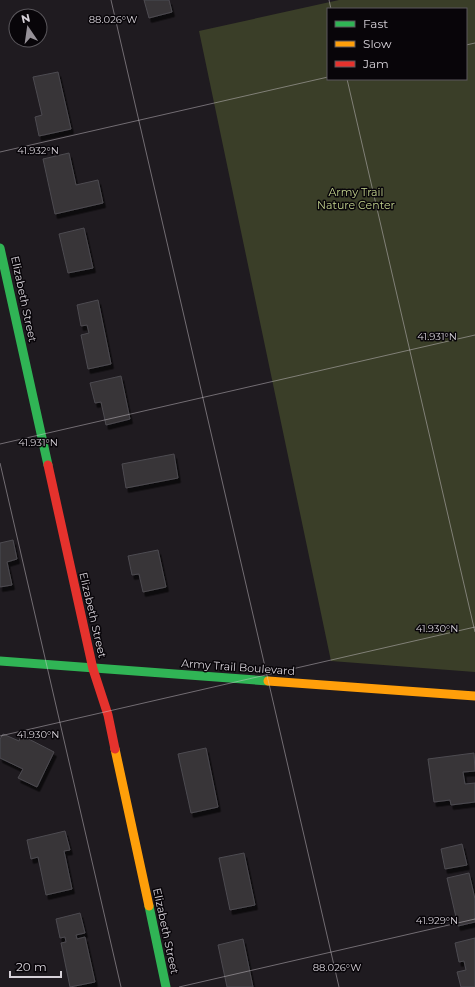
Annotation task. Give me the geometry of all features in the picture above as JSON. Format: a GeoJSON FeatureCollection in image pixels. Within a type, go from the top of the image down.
{"type":"FeatureCollection","features":[{"type":"Feature","properties":{"kind":"street","name":"Elizabeth Street"},"geometry":{"type":"LineString","coordinates":[[0,248],[93,669],[108,715],[166,987]]}},
{"type":"Feature","properties":{"kind":"street","name":"Army Trail Boulevard"},"geometry":{"type":"LineString","coordinates":[[0,661],[475,696]]}},
{"type":"Feature","properties":{"kind":"green space","name":"Army Trail Nature Center"},"geometry":{"type":"Polygon","coordinates":[[[339,0],[475,0],[475,672],[331,661],[199,31],[339,0]]]}},
{"type":"Feature","properties":{"kind":"building"},"geometry":{"type":"Polygon","coordinates":[[[144,0],[169,0],[172,12],[149,18],[144,0]]]}},
{"type":"Feature","properties":{"kind":"building"},"geometry":{"type":"Polygon","coordinates":[[[58,72],[71,129],[39,136],[35,117],[42,115],[33,77],[58,72]]]}},
{"type":"Feature","properties":{"kind":"building"},"geometry":{"type":"Polygon","coordinates":[[[69,153],[76,185],[98,180],[103,203],[55,214],[43,159],[69,153]]]}},
{"type":"Feature","properties":{"kind":"building"},"geometry":{"type":"Polygon","coordinates":[[[84,228],[93,268],[68,273],[59,234],[84,228]]]}},
{"type":"Feature","properties":{"kind":"building"},"geometry":{"type":"Polygon","coordinates":[[[98,300],[111,364],[88,369],[81,335],[89,333],[87,325],[81,326],[77,305],[98,300]]]}},
{"type":"Feature","properties":{"kind":"building"},"geometry":{"type":"Polygon","coordinates":[[[121,376],[130,419],[106,425],[101,402],[95,403],[90,383],[121,376]]]}},
{"type":"Feature","properties":{"kind":"building"},"geometry":{"type":"Polygon","coordinates":[[[174,454],[178,478],[126,488],[122,464],[174,454]]]}},
{"type":"Feature","properties":{"kind":"building"},"geometry":{"type":"Polygon","coordinates":[[[13,540],[17,559],[7,562],[12,585],[0,587],[0,543],[13,540]]]}},
{"type":"Feature","properties":{"kind":"building"},"geometry":{"type":"Polygon","coordinates":[[[158,550],[166,587],[143,592],[139,574],[132,575],[128,556],[158,550]]]}},
{"type":"Feature","properties":{"kind":"building"},"geometry":{"type":"Polygon","coordinates":[[[3,734],[19,741],[21,735],[54,752],[37,787],[18,778],[23,769],[0,758],[0,739],[3,734]]]}},
{"type":"Feature","properties":{"kind":"building"},"geometry":{"type":"Polygon","coordinates":[[[206,748],[218,807],[191,813],[178,754],[206,748]]]}},
{"type":"Feature","properties":{"kind":"building"},"geometry":{"type":"Polygon","coordinates":[[[474,753],[475,771],[463,772],[465,784],[475,783],[475,802],[451,805],[450,800],[434,802],[428,759],[474,753]]]}},
{"type":"Feature","properties":{"kind":"building"},"geometry":{"type":"Polygon","coordinates":[[[65,831],[70,850],[64,851],[72,889],[46,895],[38,857],[31,859],[27,840],[65,831]]]}},
{"type":"Feature","properties":{"kind":"building"},"geometry":{"type":"Polygon","coordinates":[[[462,844],[467,865],[445,869],[441,849],[462,844]]]}},
{"type":"Feature","properties":{"kind":"building"},"geometry":{"type":"Polygon","coordinates":[[[244,853],[255,905],[230,910],[219,858],[244,853]]]}},
{"type":"Feature","properties":{"kind":"building"},"geometry":{"type":"Polygon","coordinates":[[[469,873],[475,899],[475,922],[458,926],[447,878],[469,873]]]}},
{"type":"Feature","properties":{"kind":"building"},"geometry":{"type":"Polygon","coordinates":[[[80,913],[85,933],[76,935],[77,939],[85,937],[95,982],[70,987],[61,943],[66,942],[65,937],[60,938],[56,919],[80,913]]]}},
{"type":"Feature","properties":{"kind":"building"},"geometry":{"type":"Polygon","coordinates":[[[475,938],[475,987],[461,987],[457,972],[466,970],[464,961],[459,962],[455,943],[475,938]]]}},
{"type":"Feature","properties":{"kind":"building"},"geometry":{"type":"Polygon","coordinates":[[[243,939],[253,987],[227,987],[218,945],[243,939]]]}},
{"type":"Feature","properties":{"kind":"traffic: fast"},"geometry":{"type":"LineString","coordinates":[[0,248],[48,465]]}},
{"type":"Feature","properties":{"kind":"traffic: fast"},"geometry":{"type":"LineString","coordinates":[[0,661],[268,681]]}},
{"type":"Feature","properties":{"kind":"traffic: fast"},"geometry":{"type":"LineString","coordinates":[[149,906],[166,987]]}},
{"type":"Feature","properties":{"kind":"traffic: slow"},"geometry":{"type":"LineString","coordinates":[[268,681],[475,696]]}},
{"type":"Feature","properties":{"kind":"traffic: slow"},"geometry":{"type":"LineString","coordinates":[[115,749],[149,906]]}},
{"type":"Feature","properties":{"kind":"traffic: jam"},"geometry":{"type":"LineString","coordinates":[[48,465],[93,669],[108,715],[115,749]]}}]}
